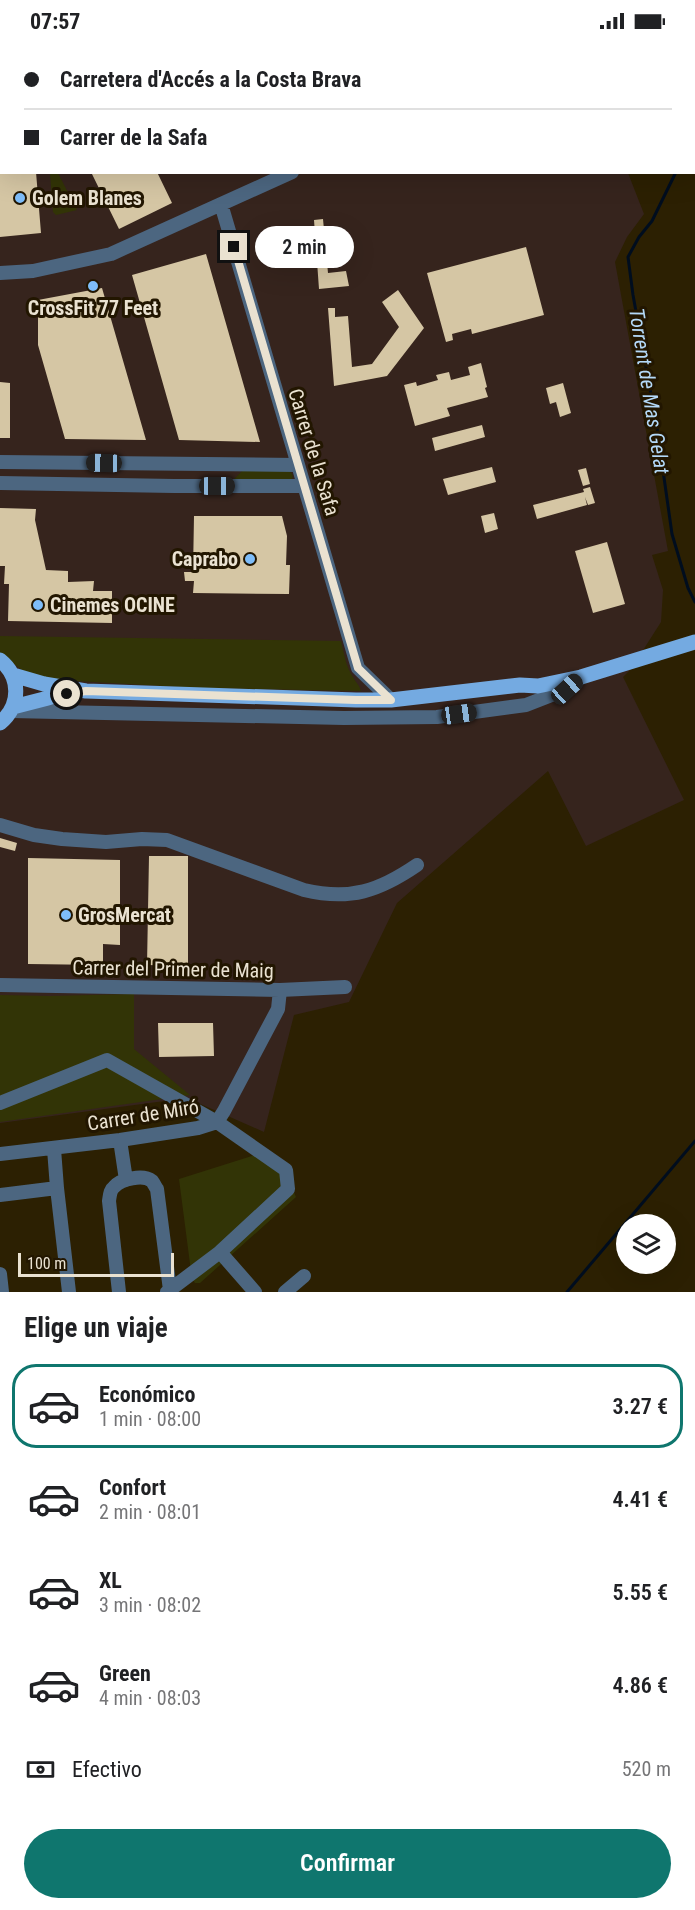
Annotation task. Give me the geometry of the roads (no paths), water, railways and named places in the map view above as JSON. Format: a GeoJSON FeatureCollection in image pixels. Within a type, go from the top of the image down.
{"type":"FeatureCollection","features":[{"type":"Feature","properties":{"kind":"main road"},"geometry":{"type":"LineString","coordinates":[[13,675],[44,684],[86,691],[391,700],[520,685],[538,686],[581,677],[695,642]]}},
{"type":"Feature","properties":{"kind":"main road"},"geometry":{"type":"LineString","coordinates":[[0,660],[13,675],[16,693],[8,714]]}},
{"type":"Feature","properties":{"kind":"main road"},"geometry":{"type":"LineString","coordinates":[[8,714],[48,698],[86,691]]}},
{"type":"Feature","properties":{"kind":"street"},"geometry":{"type":"LineString","coordinates":[[0,273],[33,271],[111,254],[288,174]]}},
{"type":"Feature","properties":{"kind":"street","name":"Carrer de la Safa"},"geometry":{"type":"LineString","coordinates":[[221,204],[358,668],[391,700]]}},
{"type":"Feature","properties":{"kind":"street"},"geometry":{"type":"LineString","coordinates":[[0,462],[297,465]]}},
{"type":"Feature","properties":{"kind":"street"},"geometry":{"type":"LineString","coordinates":[[0,483],[304,486]]}},
{"type":"Feature","properties":{"kind":"street"},"geometry":{"type":"LineString","coordinates":[[8,714],[437,717],[526,705],[567,689],[581,677]]}},
{"type":"Feature","properties":{"kind":"street"},"geometry":{"type":"LineString","coordinates":[[520,685],[528,696],[526,705]]}},
{"type":"Feature","properties":{"kind":"street"},"geometry":{"type":"LineString","coordinates":[[0,825],[34,835],[69,840],[106,842],[141,839],[167,840],[304,890],[321,894],[355,894],[392,882],[417,865]]}},
{"type":"Feature","properties":{"kind":"street","name":"Carrer del Primer de Maig"},"geometry":{"type":"LineString","coordinates":[[0,985],[280,990],[345,987]]}},
{"type":"Feature","properties":{"kind":"street","name":"Carrer de Miró"},"geometry":{"type":"LineString","coordinates":[[0,1154],[120,1140],[198,1128],[217,1122],[278,1010],[280,990]]}},
{"type":"Feature","properties":{"kind":"street"},"geometry":{"type":"LineString","coordinates":[[0,1103],[107,1060],[217,1122],[285,1170],[288,1189],[220,1252],[169,1291]]}},
{"type":"Feature","properties":{"kind":"street"},"geometry":{"type":"LineString","coordinates":[[120,1140],[126,1180]]}},
{"type":"Feature","properties":{"kind":"street"},"geometry":{"type":"LineString","coordinates":[[54,1149],[69,1292]]}},
{"type":"Feature","properties":{"kind":"street"},"geometry":{"type":"LineString","coordinates":[[119,1292],[109,1200],[113,1187],[126,1180],[143,1178],[152,1181],[157,1189],[169,1291]]}},
{"type":"Feature","properties":{"kind":"street"},"geometry":{"type":"LineString","coordinates":[[0,1195],[57,1188]]}},
{"type":"Feature","properties":{"kind":"street"},"geometry":{"type":"LineString","coordinates":[[220,1252],[255,1292]]}},
{"type":"Feature","properties":{"kind":"street"},"geometry":{"type":"LineString","coordinates":[[0,1274],[2,1292]]}},
{"type":"Feature","properties":{"kind":"street"},"geometry":{"type":"LineString","coordinates":[[285,1292],[304,1276]]}},
{"type":"Feature","properties":{"kind":"waterway","name":"Torrent de Mas Gelat"},"geometry":{"type":"LineString","coordinates":[[675,174],[652,221],[639,237],[628,257],[657,428],[672,534],[688,588],[695,602]]}},
{"type":"Feature","properties":{"kind":"waterway","name":"Torrent de Mas Gelat"},"geometry":{"type":"LineString","coordinates":[[567,1292],[695,1141]]}},
{"type":"Feature","properties":{"kind":"place","name":"Golem Blanes"},"geometry":{"type":"Point","coordinates":[20,198]}},
{"type":"Feature","properties":{"kind":"place","name":"CrossFit 77 Feet"},"geometry":{"type":"Point","coordinates":[93,286]}},
{"type":"Feature","properties":{"kind":"place","name":"Caprabo"},"geometry":{"type":"Point","coordinates":[250,559]}},
{"type":"Feature","properties":{"kind":"place","name":"Cinemes OCINE"},"geometry":{"type":"Point","coordinates":[38,605]}},
{"type":"Feature","properties":{"kind":"place","name":"GrosMercat"},"geometry":{"type":"Point","coordinates":[66,915]}}]}
